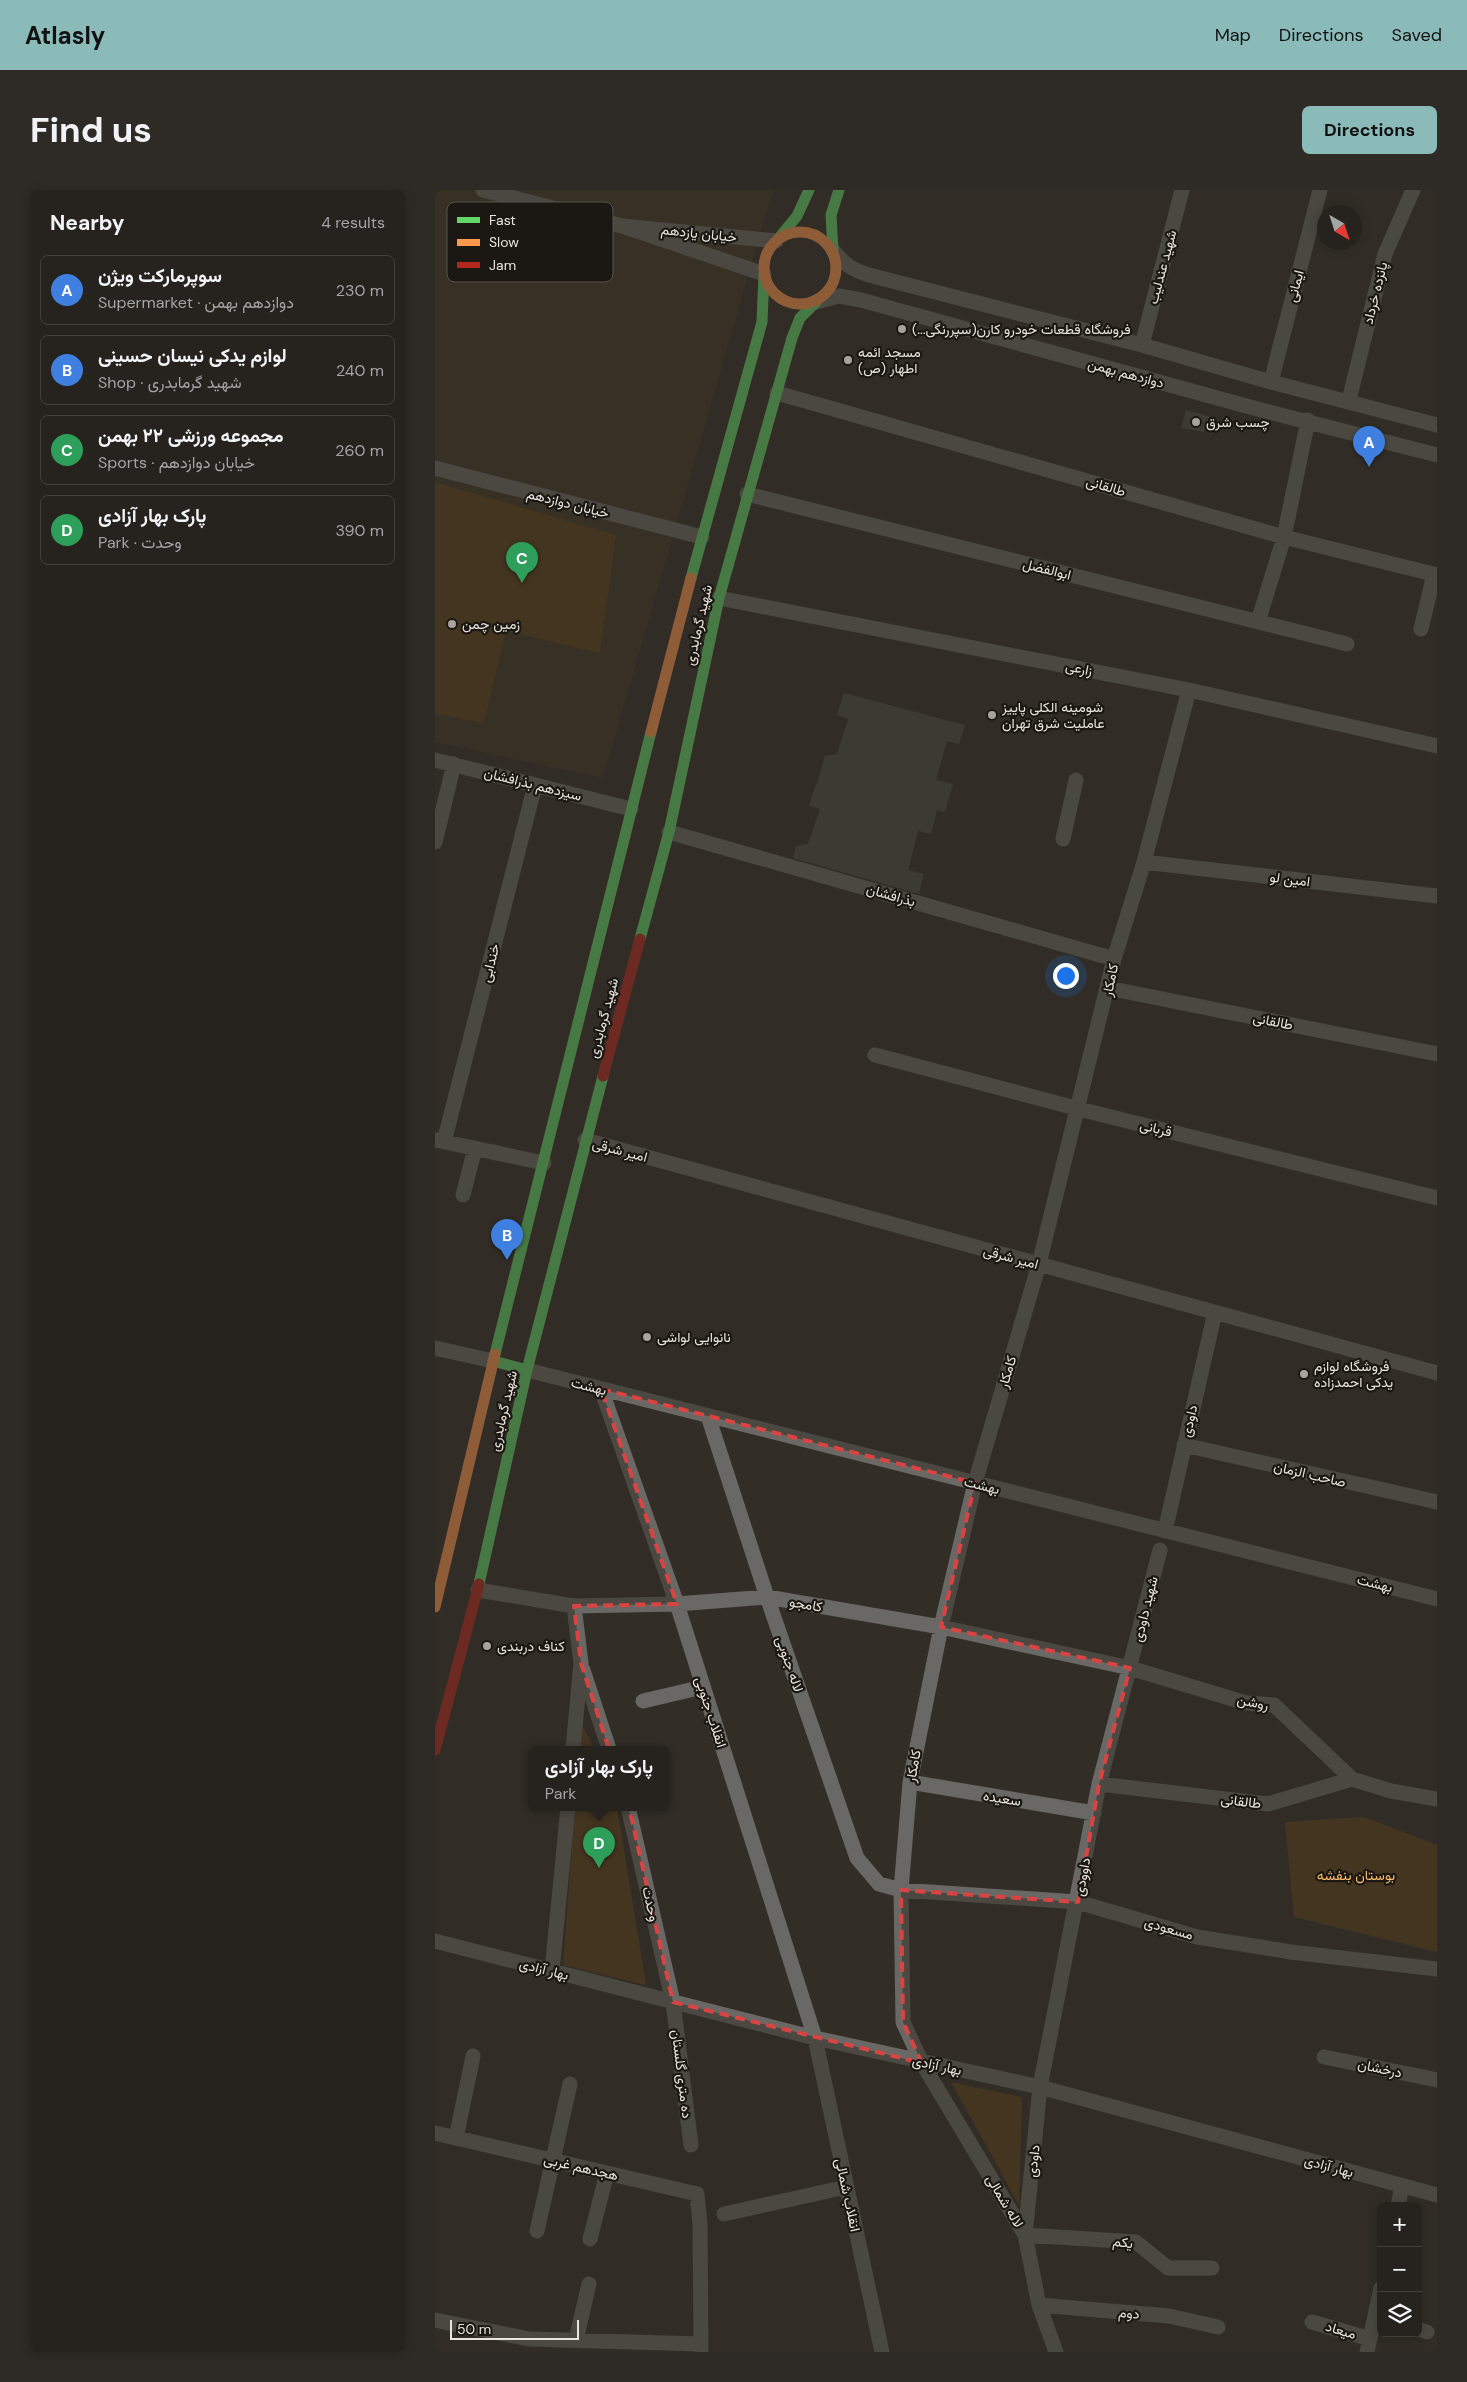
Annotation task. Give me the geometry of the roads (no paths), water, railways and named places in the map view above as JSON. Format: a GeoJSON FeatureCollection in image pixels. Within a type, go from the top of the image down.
{"type":"FeatureCollection","features":[{"type":"Feature","properties":{"kind":"main road"},"geometry":{"type":"LineString","coordinates":[[809,190],[794,222],[768,250],[764,262],[764,274],[771,289],[783,301],[793,304],[816,302],[832,286],[836,276],[837,265],[833,250],[831,215],[839,190]]}},
{"type":"Feature","properties":{"kind":"main road"},"geometry":{"type":"LineString","coordinates":[[776,241],[791,233],[809,232],[820,237],[833,250]]}},
{"type":"Feature","properties":{"kind":"main road","name":"شهید گرمابدری"},"geometry":{"type":"LineString","coordinates":[[435,1606],[441,1556],[545,1163],[631,809],[702,537],[762,322],[764,274]]}},
{"type":"Feature","properties":{"kind":"main road","name":"شهید گرمابدری"},"geometry":{"type":"LineString","coordinates":[[435,1750],[478,1590],[527,1370],[585,1140],[669,832],[719,598],[747,494],[800,318],[816,302]]}},
{"type":"Feature","properties":{"kind":"main road"},"geometry":{"type":"LineString","coordinates":[[493,1361],[527,1370]]}},
{"type":"Feature","properties":{"kind":"street","name":"خیابان یازدهم"},"geometry":{"type":"LineString","coordinates":[[483,190],[530,202]]}},
{"type":"Feature","properties":{"kind":"street","name":"شهید عندلیب"},"geometry":{"type":"LineString","coordinates":[[1142,345],[1182,190]]}},
{"type":"Feature","properties":{"kind":"street","name":"ایمانی"},"geometry":{"type":"LineString","coordinates":[[1271,382],[1320,190]]}},
{"type":"Feature","properties":{"kind":"street","name":"پانزده خرداد"},"geometry":{"type":"LineString","coordinates":[[1349,400],[1385,254],[1413,190]]}},
{"type":"Feature","properties":{"kind":"street","name":"خیابان یازدهم"},"geometry":{"type":"LineString","coordinates":[[613,223],[764,274]]}},
{"type":"Feature","properties":{"kind":"street","name":"خیابان یازدهم"},"geometry":{"type":"LineString","coordinates":[[623,226],[776,241]]}},
{"type":"Feature","properties":{"kind":"street"},"geometry":{"type":"LineString","coordinates":[[833,250],[842,262],[855,271],[869,276],[1142,345],[1271,382],[1349,400],[1437,425]]}},
{"type":"Feature","properties":{"kind":"street","name":"دوازدهم بهمن"},"geometry":{"type":"LineString","coordinates":[[816,302],[839,296],[861,300],[1250,407],[1308,420],[1437,455]]}},
{"type":"Feature","properties":{"kind":"street","name":"طالقانی"},"geometry":{"type":"LineString","coordinates":[[777,392],[1284,537],[1436,574]]}},
{"type":"Feature","properties":{"kind":"street"},"geometry":{"type":"LineString","coordinates":[[1258,622],[1284,537],[1308,420]]}},
{"type":"Feature","properties":{"kind":"street","name":"خیابان دوازدهم"},"geometry":{"type":"LineString","coordinates":[[435,468],[702,537]]}},
{"type":"Feature","properties":{"kind":"street","name":"ابوالفضل"},"geometry":{"type":"LineString","coordinates":[[747,494],[1347,644]]}},
{"type":"Feature","properties":{"kind":"street"},"geometry":{"type":"LineString","coordinates":[[1421,629],[1436,574]]}},
{"type":"Feature","properties":{"kind":"street","name":"زارعی"},"geometry":{"type":"LineString","coordinates":[[719,598],[1189,690],[1437,746]]}},
{"type":"Feature","properties":{"kind":"street","name":"کامکار"},"geometry":{"type":"LineString","coordinates":[[922,2062],[903,2022],[901,1890],[910,1782],[941,1627],[975,1483],[1039,1264],[1079,1109],[1114,959],[1144,862],[1189,690]]}},
{"type":"Feature","properties":{"kind":"street","name":"سیزدهم بذرافشان"},"geometry":{"type":"LineString","coordinates":[[435,760],[631,809]]}},
{"type":"Feature","properties":{"kind":"street"},"geometry":{"type":"LineString","coordinates":[[435,842],[454,764]]}},
{"type":"Feature","properties":{"kind":"street"},"geometry":{"type":"LineString","coordinates":[[1063,839],[1076,780]]}},
{"type":"Feature","properties":{"kind":"street","name":"خندابی"},"geometry":{"type":"LineString","coordinates":[[440,1141],[535,785]]}},
{"type":"Feature","properties":{"kind":"street","name":"بذرافشان"},"geometry":{"type":"LineString","coordinates":[[669,832],[1114,959]]}},
{"type":"Feature","properties":{"kind":"street","name":"امین لو"},"geometry":{"type":"LineString","coordinates":[[1144,862],[1437,896]]}},
{"type":"Feature","properties":{"kind":"street","name":"طالقانی"},"geometry":{"type":"LineString","coordinates":[[1108,988],[1437,1054]]}},
{"type":"Feature","properties":{"kind":"street","name":"قربانی"},"geometry":{"type":"LineString","coordinates":[[875,1055],[1079,1109],[1437,1198]]}},
{"type":"Feature","properties":{"kind":"street","name":"امیر شرقی"},"geometry":{"type":"LineString","coordinates":[[585,1140],[1437,1373]]}},
{"type":"Feature","properties":{"kind":"street"},"geometry":{"type":"LineString","coordinates":[[440,1141],[545,1163]]}},
{"type":"Feature","properties":{"kind":"street"},"geometry":{"type":"LineString","coordinates":[[463,1195],[475,1148]]}},
{"type":"Feature","properties":{"kind":"street","name":"داودی"},"geometry":{"type":"LineString","coordinates":[[1165,1530],[1215,1312]]}},
{"type":"Feature","properties":{"kind":"street"},"geometry":{"type":"LineString","coordinates":[[435,1348],[493,1361]]}},
{"type":"Feature","properties":{"kind":"street","name":"بهشت"},"geometry":{"type":"LineString","coordinates":[[527,1370],[1437,1599]]}},
{"type":"Feature","properties":{"kind":"street","name":"انقلاب جنوبی"},"geometry":{"type":"LineString","coordinates":[[601,1389],[677,1604],[815,2038]]}},
{"type":"Feature","properties":{"kind":"street","name":"لاله جنوبی"},"geometry":{"type":"LineString","coordinates":[[709,1416],[767,1597],[857,1858],[879,1884],[901,1890]]}},
{"type":"Feature","properties":{"kind":"street","name":"صاحب الزمان"},"geometry":{"type":"LineString","coordinates":[[1184,1445],[1437,1502]]}},
{"type":"Feature","properties":{"kind":"street","name":"شهید داودی"},"geometry":{"type":"LineString","coordinates":[[1130,1668],[1160,1550]]}},
{"type":"Feature","properties":{"kind":"street","name":"کامجو"},"geometry":{"type":"LineString","coordinates":[[478,1590],[573,1606],[677,1604],[767,1597],[941,1627],[1130,1668]]}},
{"type":"Feature","properties":{"kind":"street"},"geometry":{"type":"LineString","coordinates":[[573,1606],[581,1663],[608,1746]]}},
{"type":"Feature","properties":{"kind":"street"},"geometry":{"type":"LineString","coordinates":[[573,1746],[581,1663]]}},
{"type":"Feature","properties":{"kind":"street","name":"روشن"},"geometry":{"type":"LineString","coordinates":[[1130,1668],[1246,1702],[1274,1706],[1352,1779]]}},
{"type":"Feature","properties":{"kind":"street","name":"داوودی"},"geometry":{"type":"LineString","coordinates":[[1040,2087],[1078,1902],[1099,1784],[1130,1668]]}},
{"type":"Feature","properties":{"kind":"street"},"geometry":{"type":"LineString","coordinates":[[643,1701],[703,1686]]}},
{"type":"Feature","properties":{"kind":"street"},"geometry":{"type":"LineString","coordinates":[[1352,1779],[1391,1791],[1437,1799]]}},
{"type":"Feature","properties":{"kind":"street","name":"طالقانی"},"geometry":{"type":"LineString","coordinates":[[1099,1784],[1269,1804],[1352,1779]]}},
{"type":"Feature","properties":{"kind":"street","name":"سعیده"},"geometry":{"type":"LineString","coordinates":[[910,1782],[1094,1813]]}},
{"type":"Feature","properties":{"kind":"street"},"geometry":{"type":"LineString","coordinates":[[552,1971],[567,1811]]}},
{"type":"Feature","properties":{"kind":"street","name":"وحدت"},"geometry":{"type":"LineString","coordinates":[[629,1811],[673,2002]]}},
{"type":"Feature","properties":{"kind":"street","name":"مسعودی"},"geometry":{"type":"LineString","coordinates":[[901,1890],[1078,1902],[1197,1937],[1291,1952],[1437,1968]]}},
{"type":"Feature","properties":{"kind":"street","name":"بهار آزادی"},"geometry":{"type":"LineString","coordinates":[[435,1941],[815,2038],[1040,2087],[1437,2195]]}},
{"type":"Feature","properties":{"kind":"street","name":"ده متری گلستان"},"geometry":{"type":"LineString","coordinates":[[673,2002],[691,2145]]}},
{"type":"Feature","properties":{"kind":"street","name":"انقلاب شمالی"},"geometry":{"type":"LineString","coordinates":[[815,2038],[882,2352]]}},
{"type":"Feature","properties":{"kind":"street"},"geometry":{"type":"LineString","coordinates":[[456,2138],[473,2056]]}},
{"type":"Feature","properties":{"kind":"street","name":"درخشان"},"geometry":{"type":"LineString","coordinates":[[1324,2057],[1437,2080]]}},
{"type":"Feature","properties":{"kind":"street","name":"لاله شمالی"},"geometry":{"type":"LineString","coordinates":[[922,2062],[1025,2235],[1039,2306],[1056,2352]]}},
{"type":"Feature","properties":{"kind":"street"},"geometry":{"type":"LineString","coordinates":[[537,2231],[570,2084]]}},
{"type":"Feature","properties":{"kind":"street","name":"داودی"},"geometry":{"type":"LineString","coordinates":[[1025,2235],[1040,2087]]}},
{"type":"Feature","properties":{"kind":"street","name":"هجدهم غربی"},"geometry":{"type":"LineString","coordinates":[[435,2133],[697,2194],[700,2224],[701,2348]]}},
{"type":"Feature","properties":{"kind":"street"},"geometry":{"type":"LineString","coordinates":[[591,2239],[607,2173]]}},
{"type":"Feature","properties":{"kind":"street"},"geometry":{"type":"LineString","coordinates":[[1399,2202],[1402,2186]]}},
{"type":"Feature","properties":{"kind":"street"},"geometry":{"type":"LineString","coordinates":[[723,2214],[847,2188]]}},
{"type":"Feature","properties":{"kind":"street","name":"یکم"},"geometry":{"type":"LineString","coordinates":[[1025,2235],[1136,2242],[1168,2268],[1212,2268]]}},
{"type":"Feature","properties":{"kind":"street"},"geometry":{"type":"LineString","coordinates":[[576,2340],[589,2284]]}},
{"type":"Feature","properties":{"kind":"street","name":"دوم"},"geometry":{"type":"LineString","coordinates":[[1039,2306],[1169,2316],[1218,2327]]}},
{"type":"Feature","properties":{"kind":"street"},"geometry":{"type":"LineString","coordinates":[[1369,2346],[1377,2319]]}},
{"type":"Feature","properties":{"kind":"street"},"geometry":{"type":"LineString","coordinates":[[435,2320],[529,2345],[576,2340],[701,2348]]}},
{"type":"Feature","properties":{"kind":"street","name":"میعاد"},"geometry":{"type":"LineString","coordinates":[[1312,2322],[1369,2346]]}},
{"type":"Feature","properties":{"kind":"place","name":"فروشگاه قطعات خودرو کارن(سپررنگی...)"},"geometry":{"type":"Point","coordinates":[902,329]}},
{"type":"Feature","properties":{"kind":"place","name":"مسجد ائمه اطهار (ص)"},"geometry":{"type":"Point","coordinates":[848,360]}},
{"type":"Feature","properties":{"kind":"place","name":"چسب شرق"},"geometry":{"type":"Point","coordinates":[1196,422]}},
{"type":"Feature","properties":{"kind":"place","name":"سوپرمارکت ویژن"},"geometry":{"type":"Point","coordinates":[1369,467]}},
{"type":"Feature","properties":{"kind":"place","name":"مجموعه ورزشی ۲۲ بهمن"},"geometry":{"type":"Point","coordinates":[522,583]}},
{"type":"Feature","properties":{"kind":"place","name":"زمین چمن"},"geometry":{"type":"Point","coordinates":[452,624]}},
{"type":"Feature","properties":{"kind":"place","name":"شومینه الکلی پاییز عاملیت شرق تهران"},"geometry":{"type":"Point","coordinates":[992,715]}},
{"type":"Feature","properties":{"kind":"place","name":"لوازم یدکی نیسان حسینی"},"geometry":{"type":"Point","coordinates":[507,1260]}},
{"type":"Feature","properties":{"kind":"place","name":"نانوایی لواشی"},"geometry":{"type":"Point","coordinates":[647,1337]}},
{"type":"Feature","properties":{"kind":"place","name":"فروشگاه لوازم یدکی احمدزاده"},"geometry":{"type":"Point","coordinates":[1304,1374]}},
{"type":"Feature","properties":{"kind":"place","name":"کناف دربندی"},"geometry":{"type":"Point","coordinates":[487,1646]}},
{"type":"Feature","properties":{"kind":"place","name":"پارک بهار آزادی"},"geometry":{"type":"Point","coordinates":[599,1868]}},
{"type":"Feature","properties":{"kind":"park label","name":"بوستان بنفشه"},"geometry":{"type":"Point","coordinates":[1356,1875]}}]}
